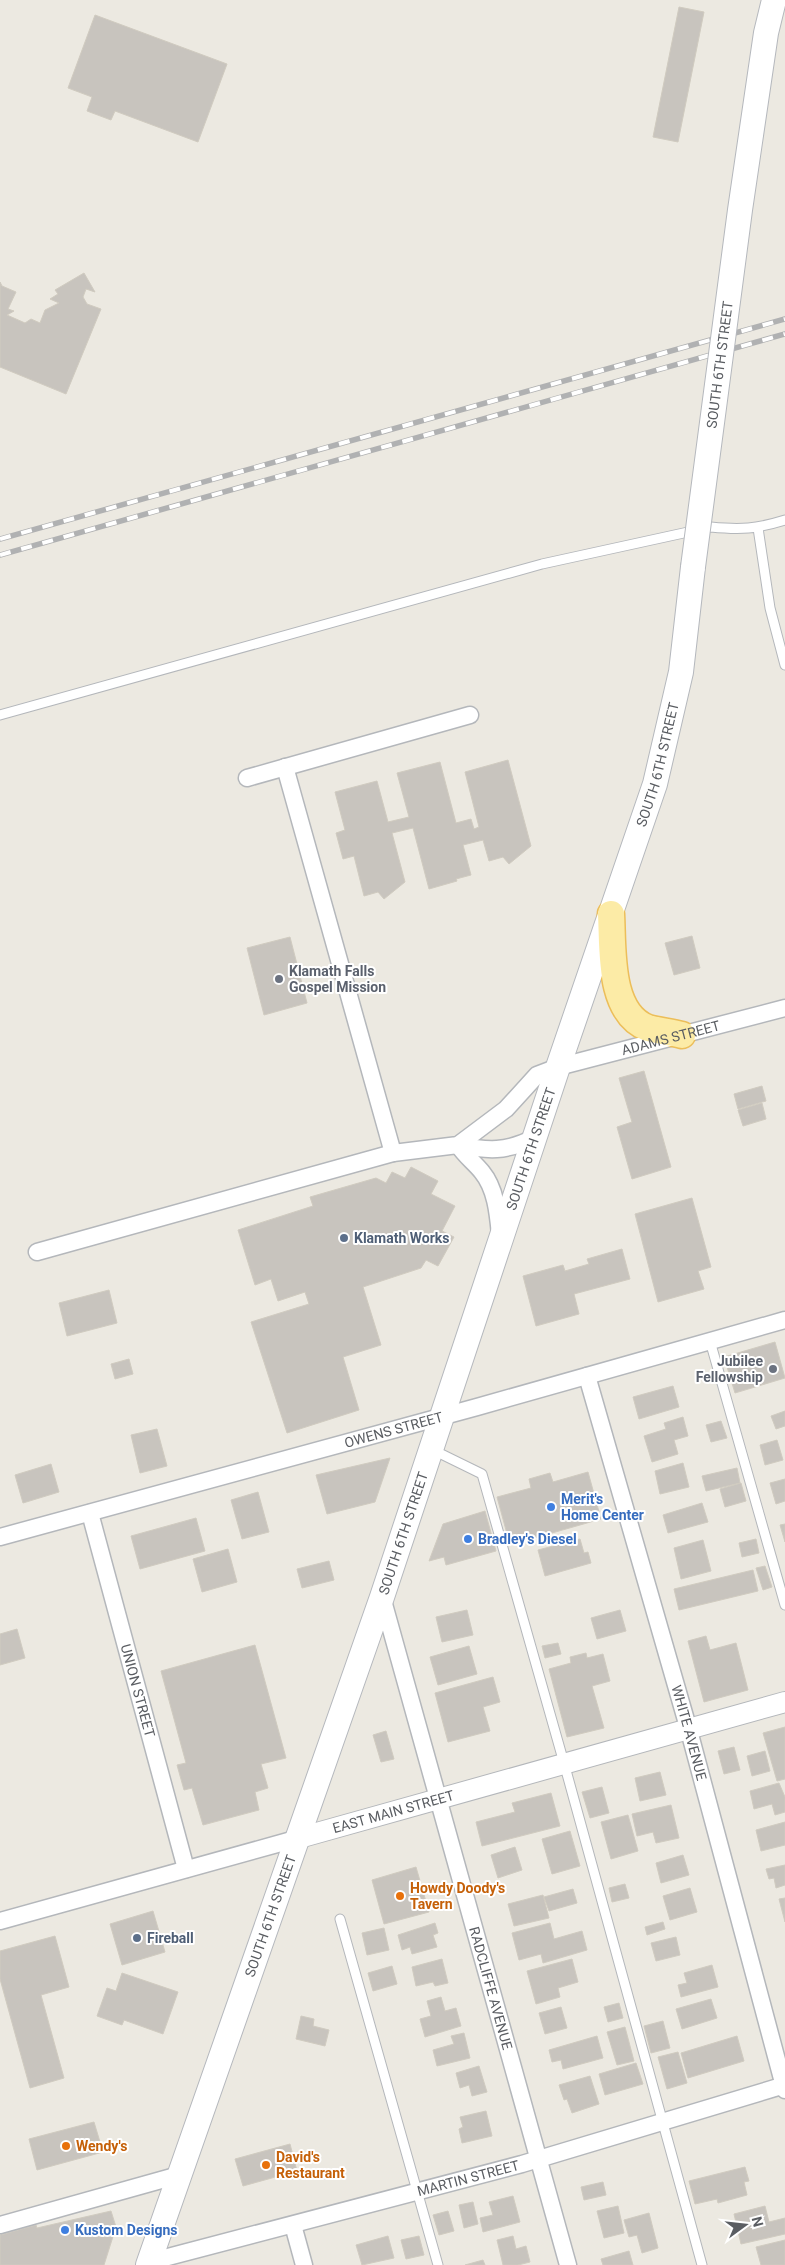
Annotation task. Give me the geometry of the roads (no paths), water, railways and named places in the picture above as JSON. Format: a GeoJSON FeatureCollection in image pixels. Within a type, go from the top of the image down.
{"type":"FeatureCollection","features":[{"type":"Feature","properties":{"kind":"main road","name":"SOUTH 6TH STREET"},"geometry":{"type":"LineString","coordinates":[[148,2264],[382,1597],[657,774],[681,672],[742,200],[766,33],[774,0]]}},
{"type":"Feature","properties":{"kind":"main road"},"geometry":{"type":"LineString","coordinates":[[611,914],[617,991],[629,1014],[647,1027],[682,1034]]}},
{"type":"Feature","properties":{"kind":"street"},"geometry":{"type":"LineString","coordinates":[[247,778],[470,715]]}},
{"type":"Feature","properties":{"kind":"street"},"geometry":{"type":"LineString","coordinates":[[285,767],[393,1153]]}},
{"type":"Feature","properties":{"kind":"street","name":"ADAMS STREET"},"geometry":{"type":"LineString","coordinates":[[458,1145],[506,1109],[537,1075],[558,1067],[785,1008]]}},
{"type":"Feature","properties":{"kind":"street"},"geometry":{"type":"LineString","coordinates":[[37,1252],[393,1153],[458,1145],[482,1150],[503,1149],[516,1147],[534,1138]]}},
{"type":"Feature","properties":{"kind":"street"},"geometry":{"type":"LineString","coordinates":[[458,1145],[465,1156],[482,1172],[492,1190],[500,1240]]}},
{"type":"Feature","properties":{"kind":"street","name":"OWENS STREET"},"geometry":{"type":"LineString","coordinates":[[0,1536],[90,1513],[785,1320]]}},
{"type":"Feature","properties":{"kind":"street","name":"WHITE AVENUE"},"geometry":{"type":"LineString","coordinates":[[587,1376],[688,1728],[784,2087]]}},
{"type":"Feature","properties":{"kind":"street","name":"UNION STREET"},"geometry":{"type":"LineString","coordinates":[[90,1513],[186,1869]]}},
{"type":"Feature","properties":{"kind":"street","name":"RADCLIFFE AVENUE"},"geometry":{"type":"LineString","coordinates":[[382,1597],[440,1799],[568,2265]]}},
{"type":"Feature","properties":{"kind":"street","name":"EAST MAIN STREET"},"geometry":{"type":"LineString","coordinates":[[0,1921],[785,1702]]}},
{"type":"Feature","properties":{"kind":"street","name":"MARTIN STREET"},"geometry":{"type":"LineString","coordinates":[[148,2264],[538,2159],[784,2087]]}},
{"type":"Feature","properties":{"kind":"street"},"geometry":{"type":"LineString","coordinates":[[0,2225],[179,2175]]}},
{"type":"Feature","properties":{"kind":"street"},"geometry":{"type":"LineString","coordinates":[[292,2225],[304,2265]]}},
{"type":"Feature","properties":{"kind":"lane"},"geometry":{"type":"LineString","coordinates":[[0,715],[542,564],[711,527],[739,530],[758,528],[785,520]]}},
{"type":"Feature","properties":{"kind":"lane"},"geometry":{"type":"LineString","coordinates":[[758,528],[770,608],[785,665]]}},
{"type":"Feature","properties":{"kind":"lane"},"geometry":{"type":"LineString","coordinates":[[710,1341],[785,1606]]}},
{"type":"Feature","properties":{"kind":"lane"},"geometry":{"type":"LineString","coordinates":[[431,1449],[482,1474],[564,1763],[661,2122],[702,2265]]}},
{"type":"Feature","properties":{"kind":"lane"},"geometry":{"type":"LineString","coordinates":[[340,1919],[438,2265]]}},
{"type":"Feature","properties":{"kind":"railway"},"geometry":{"type":"LineString","coordinates":[[0,539],[785,319]]}},
{"type":"Feature","properties":{"kind":"railway"},"geometry":{"type":"LineString","coordinates":[[0,555],[785,334]]}},
{"type":"Feature","properties":{"kind":"place","name":"Klamath Falls Gospel Mission"},"geometry":{"type":"Point","coordinates":[279,979]}},
{"type":"Feature","properties":{"kind":"place","name":"Klamath Works"},"geometry":{"type":"Point","coordinates":[344,1238]}},
{"type":"Feature","properties":{"kind":"place","name":"Jubilee Fellowship"},"geometry":{"type":"Point","coordinates":[773,1369]}},
{"type":"Feature","properties":{"kind":"place","name":"Merit's Home Center"},"geometry":{"type":"Point","coordinates":[551,1507]}},
{"type":"Feature","properties":{"kind":"place","name":"Bradley's Diesel"},"geometry":{"type":"Point","coordinates":[468,1539]}},
{"type":"Feature","properties":{"kind":"place","name":"Howdy Doody's Tavern"},"geometry":{"type":"Point","coordinates":[400,1896]}},
{"type":"Feature","properties":{"kind":"place","name":"Fireball"},"geometry":{"type":"Point","coordinates":[137,1938]}},
{"type":"Feature","properties":{"kind":"place","name":"Wendy's"},"geometry":{"type":"Point","coordinates":[66,2146]}},
{"type":"Feature","properties":{"kind":"place","name":"David's Restaurant"},"geometry":{"type":"Point","coordinates":[266,2165]}},
{"type":"Feature","properties":{"kind":"place","name":"Kustom Designs"},"geometry":{"type":"Point","coordinates":[65,2230]}}]}
